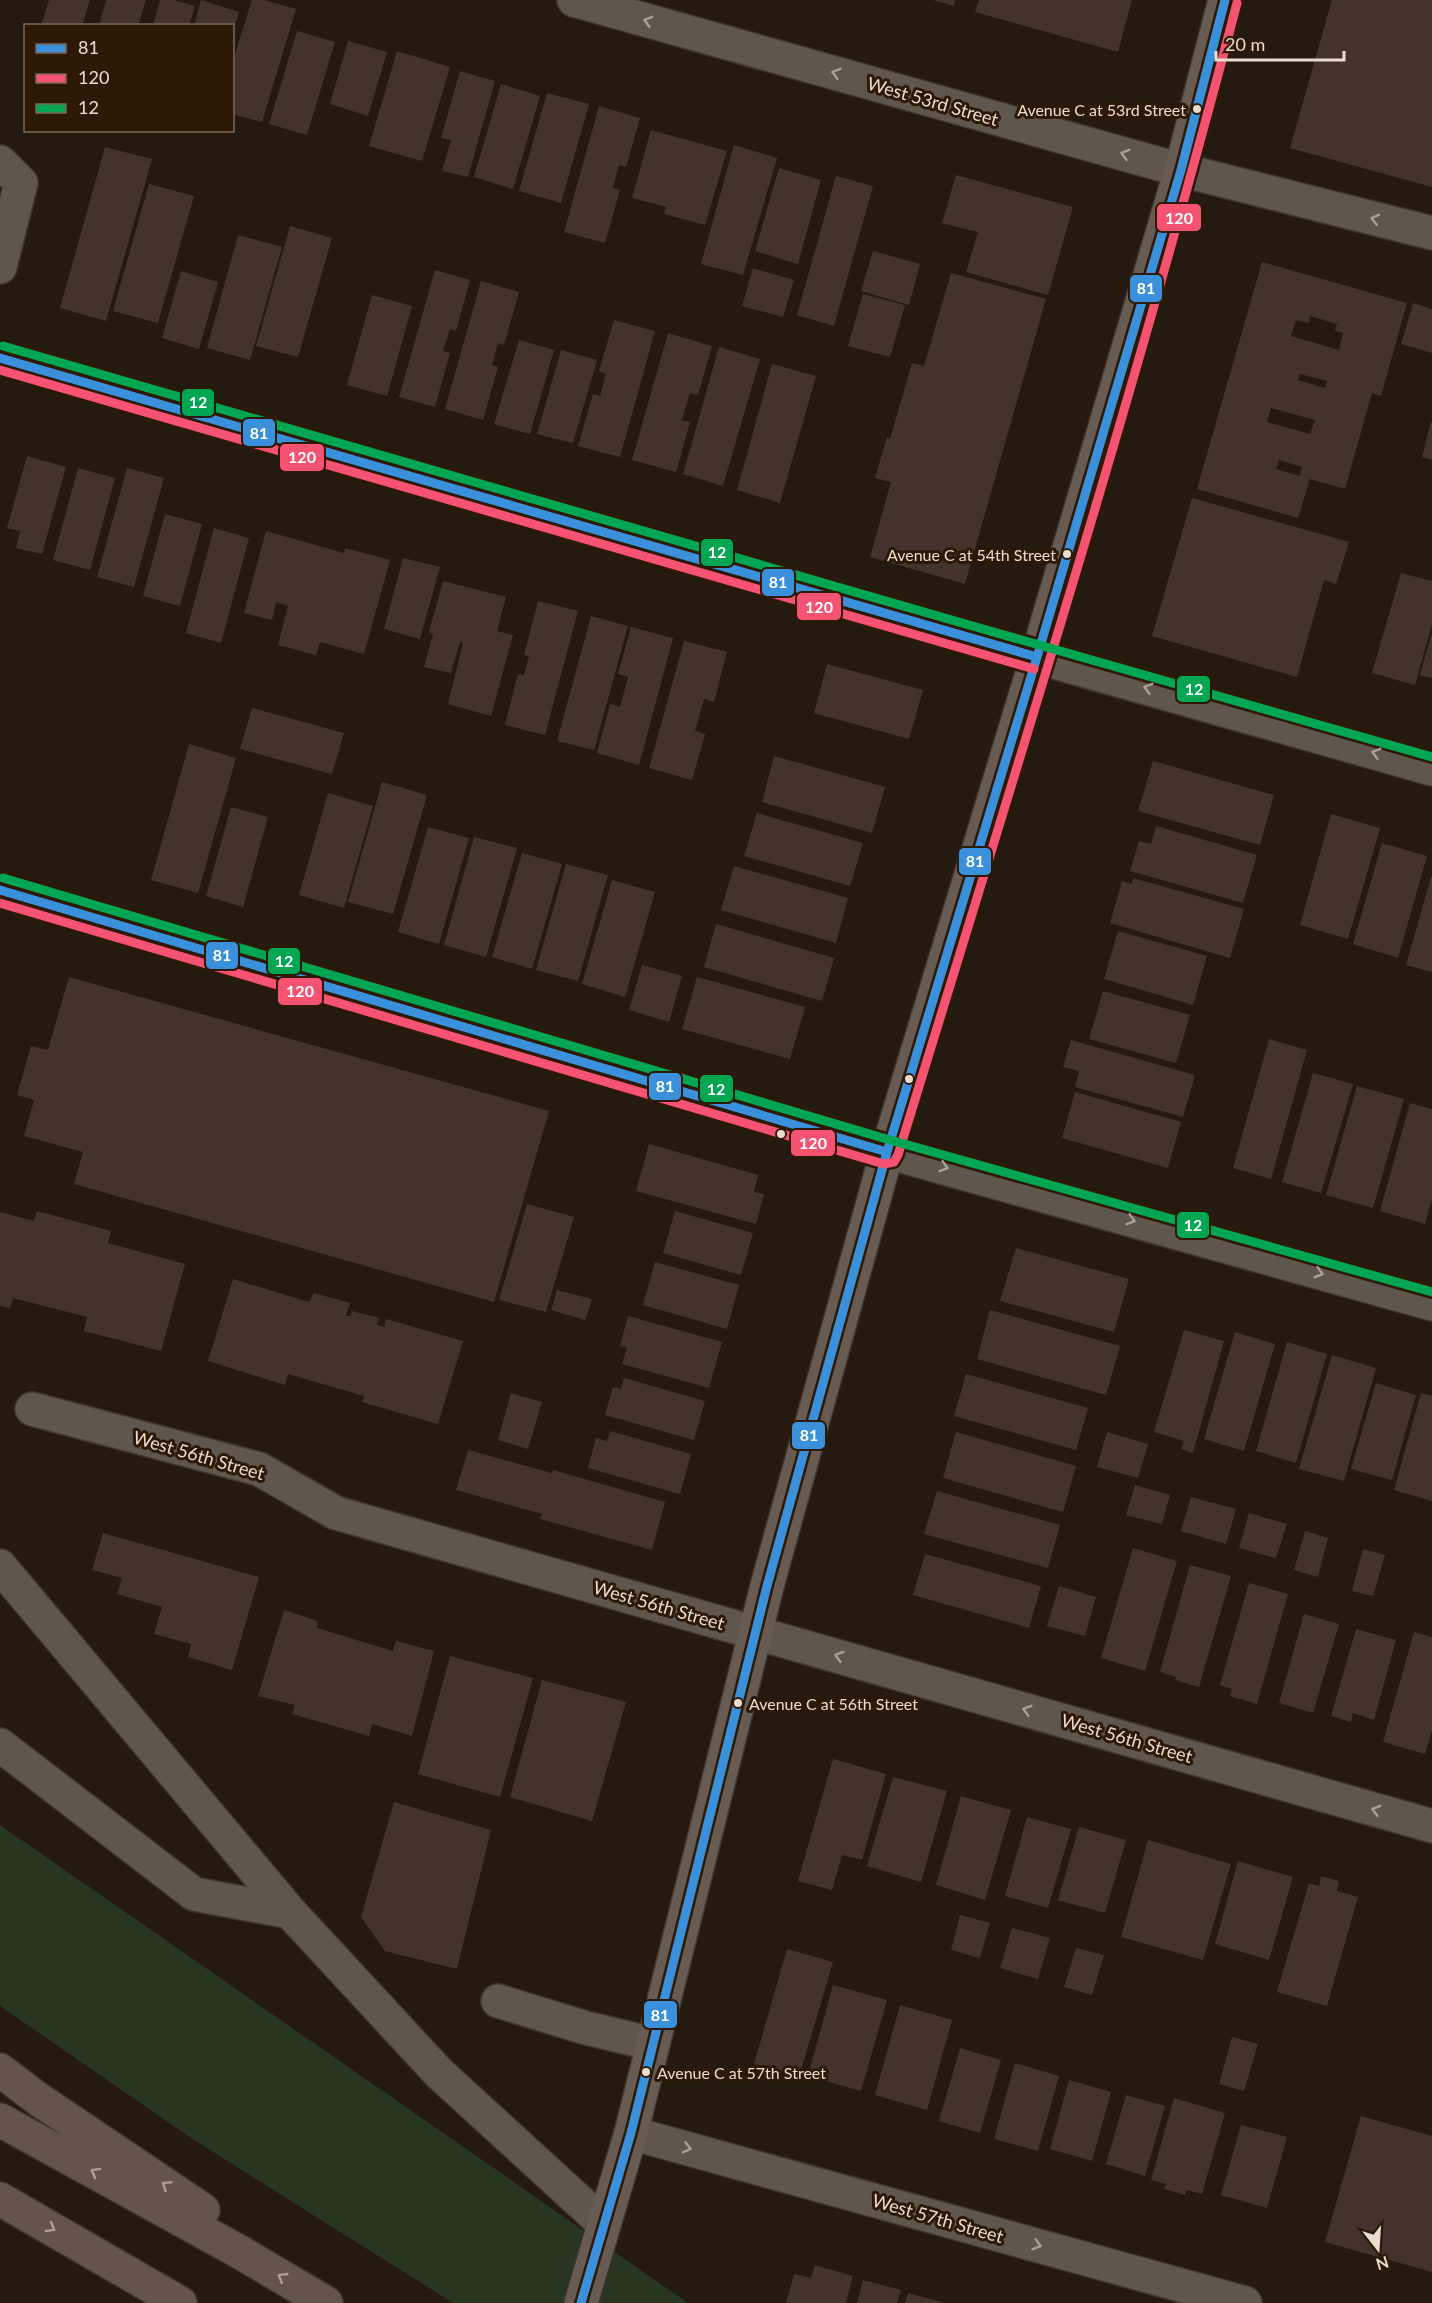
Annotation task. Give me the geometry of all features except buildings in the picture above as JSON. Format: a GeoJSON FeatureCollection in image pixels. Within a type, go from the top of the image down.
{"type":"FeatureCollection","features":[{"type":"Feature","properties":{"kind":"highway"},"geometry":{"type":"LineString","coordinates":[[0,2070],[38,2099],[220,2221],[238,2251]]}},
{"type":"Feature","properties":{"kind":"highway"},"geometry":{"type":"LineString","coordinates":[[0,2120],[238,2251],[326,2303]]}},
{"type":"Feature","properties":{"kind":"highway"},"geometry":{"type":"LineString","coordinates":[[0,2199],[180,2303]]}},
{"type":"Feature","properties":{"kind":"main road"},"geometry":{"type":"LineString","coordinates":[[581,2303],[631,2133],[756,1632],[887,1152],[1038,657],[1181,170],[1225,0]]}},
{"type":"Feature","properties":{"kind":"street","name":"West 53rd Street"},"geometry":{"type":"LineString","coordinates":[[574,0],[1181,170],[1432,233]]}},
{"type":"Feature","properties":{"kind":"street"},"geometry":{"type":"LineString","coordinates":[[0,162],[21,183],[0,267]]}},
{"type":"Feature","properties":{"kind":"street"},"geometry":{"type":"LineString","coordinates":[[0,358],[1432,769]]}},
{"type":"Feature","properties":{"kind":"street"},"geometry":{"type":"LineString","coordinates":[[0,890],[887,1152],[1432,1304]]}},
{"type":"Feature","properties":{"kind":"street","name":"West 56th Street"},"geometry":{"type":"LineString","coordinates":[[32,1408],[259,1469],[336,1513],[1432,1826]]}},
{"type":"Feature","properties":{"kind":"street"},"geometry":{"type":"LineString","coordinates":[[0,1566],[290,1912],[439,2073],[603,2223]]}},
{"type":"Feature","properties":{"kind":"street"},"geometry":{"type":"LineString","coordinates":[[0,1745],[194,1894],[290,1912]]}},
{"type":"Feature","properties":{"kind":"street"},"geometry":{"type":"LineString","coordinates":[[498,2001],[586,2028],[653,2044]]}},
{"type":"Feature","properties":{"kind":"street","name":"West 57th Street"},"geometry":{"type":"LineString","coordinates":[[631,2133],[1245,2303]]}},
{"type":"Feature","properties":{"kind":"green space"},"geometry":{"type":"Polygon","coordinates":[[[0,1825],[688,2303],[453,2303],[191,2138],[0,2006],[0,1825]]]}},
{"type":"Feature","properties":{"kind":"transit line","name":"81"},"geometry":{"type":"LineString","coordinates":[[581,2303],[631,2133],[767,1586],[887,1152],[1181,170],[1225,0]]}},
{"type":"Feature","properties":{"kind":"transit line","name":"120"},"geometry":{"type":"LineString","coordinates":[[0,903],[884,1164],[894,1162],[1074,581],[1158,293],[1237,3]]}},
{"type":"Feature","properties":{"kind":"transit line","name":"12"},"geometry":{"type":"LineString","coordinates":[[3,346],[1432,757]]}},
{"type":"Feature","properties":{"kind":"transit line","name":"81"},"geometry":{"type":"LineString","coordinates":[[0,358],[1037,657]]}},
{"type":"Feature","properties":{"kind":"transit line","name":"120"},"geometry":{"type":"LineString","coordinates":[[0,370],[1034,669]]}},
{"type":"Feature","properties":{"kind":"transit line","name":"12"},"geometry":{"type":"LineString","coordinates":[[3,878],[890,1140],[1432,1292]]}},
{"type":"Feature","properties":{"kind":"transit line","name":"81"},"geometry":{"type":"LineString","coordinates":[[0,890],[887,1152]]}},
{"type":"Feature","properties":{"kind":"place","name":"Avenue C at 53rd Street"},"geometry":{"type":"Point","coordinates":[1197,109]}},
{"type":"Feature","properties":{"kind":"place","name":"Avenue C at 54th Street"},"geometry":{"type":"Point","coordinates":[1067,554]}},
{"type":"Feature","properties":{"kind":"place","name":"Avenue C at 56th Street"},"geometry":{"type":"Point","coordinates":[738,1703]}},
{"type":"Feature","properties":{"kind":"place","name":"Avenue C at 57th Street"},"geometry":{"type":"Point","coordinates":[646,2072]}}]}
